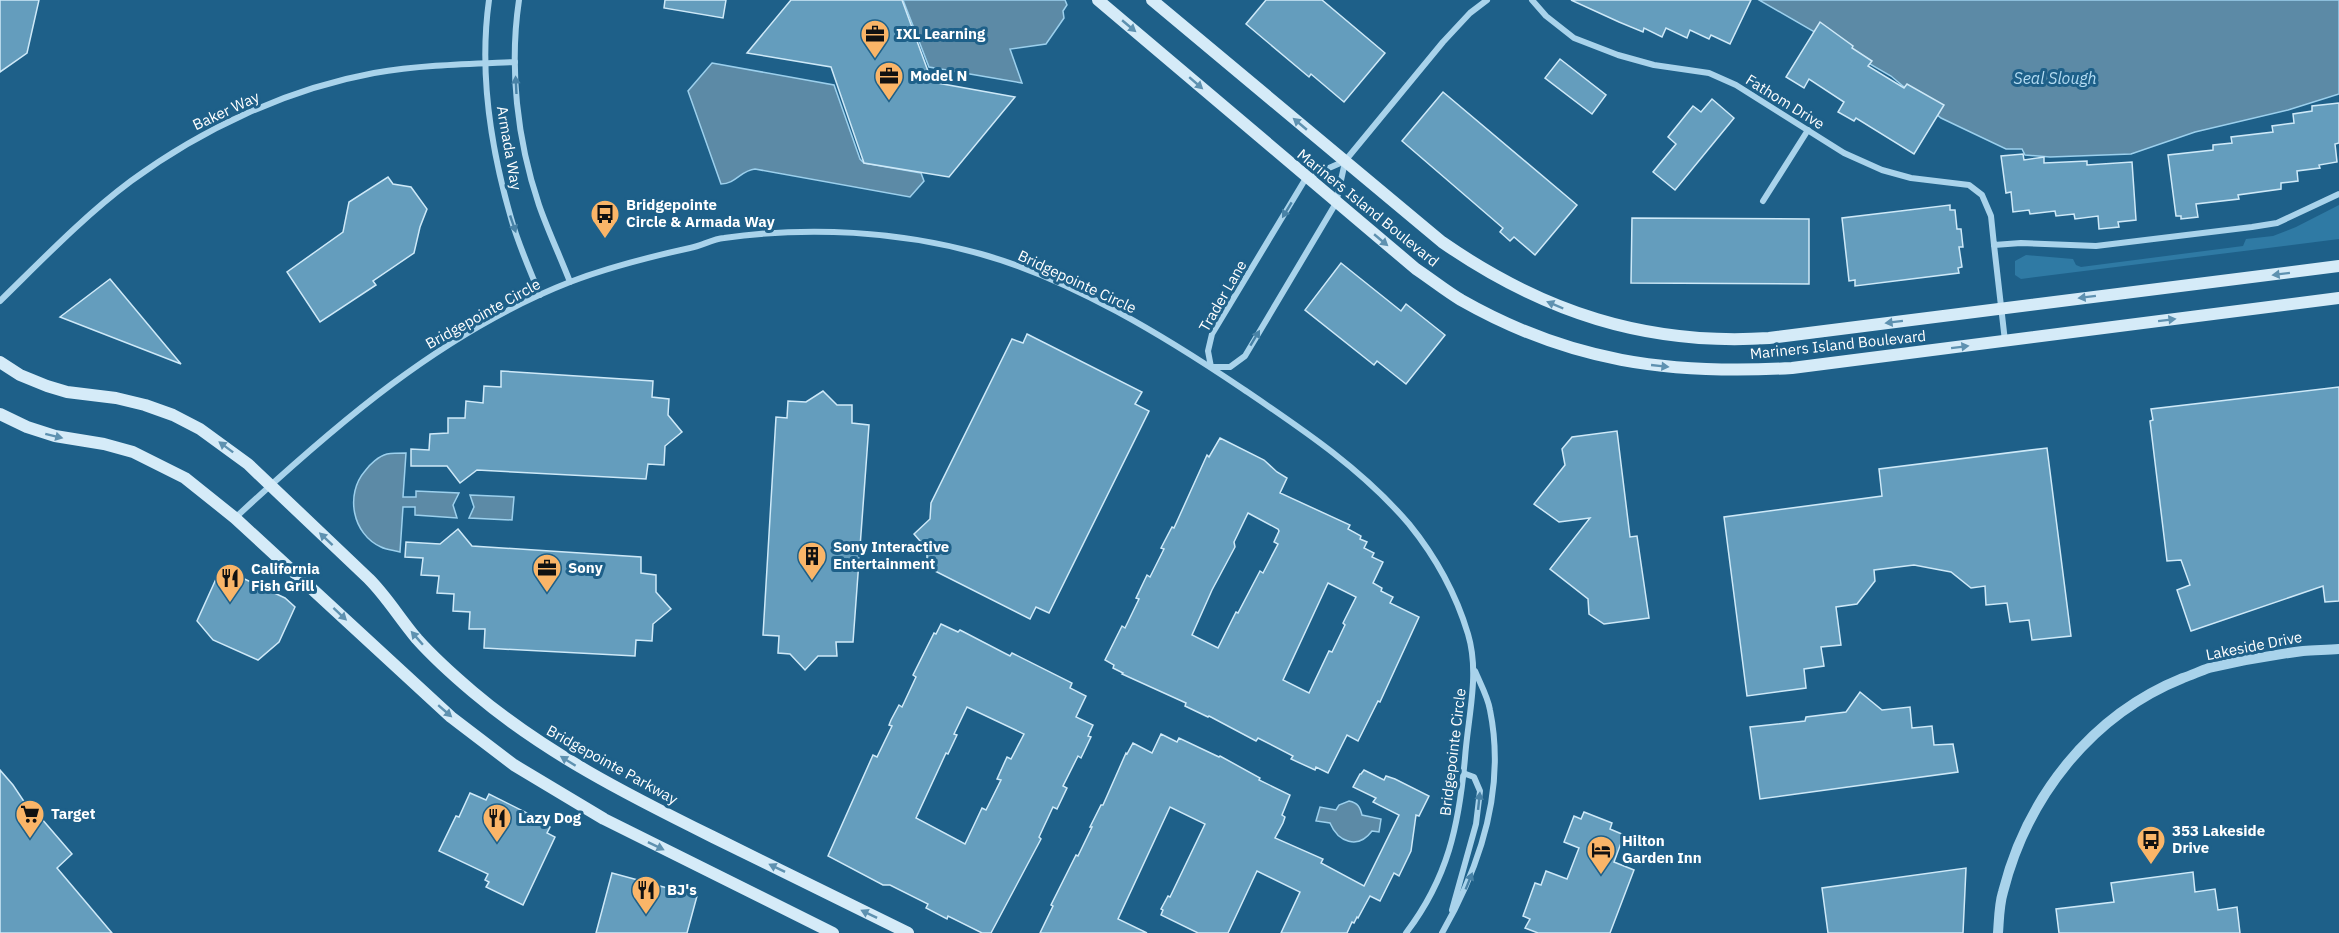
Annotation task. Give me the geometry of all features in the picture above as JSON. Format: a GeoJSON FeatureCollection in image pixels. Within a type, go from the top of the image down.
{"type":"FeatureCollection","features":[{"type":"Feature","properties":{"kind":"main road","name":"Mariners Island Boulevard"},"geometry":{"type":"LineString","coordinates":[[1098,0],[1335,203],[1416,269],[1460,299],[1522,330],[1602,357],[1662,367],[1741,371],[1792,368],[2339,298]]}},
{"type":"Feature","properties":{"kind":"main road","name":"Mariners Island Boulevard"},"geometry":{"type":"LineString","coordinates":[[1152,0],[1442,242],[1480,268],[1522,291],[1610,324],[1698,339],[1744,340],[2339,266]]}},
{"type":"Feature","properties":{"kind":"main road","name":"Bridgepointe Parkway"},"geometry":{"type":"LineString","coordinates":[[0,362],[20,375],[47,386],[67,392],[126,400],[173,415],[200,429],[225,446],[270,485],[375,585],[417,638],[438,660],[475,693],[538,741],[584,770],[657,809],[908,933]]}},
{"type":"Feature","properties":{"kind":"main road"},"geometry":{"type":"LineString","coordinates":[[0,414],[45,433],[113,446],[151,459],[186,478],[235,518],[436,704],[514,765],[604,819],[833,933]]}},
{"type":"Feature","properties":{"kind":"street","name":"Armada Way"},"geometry":{"type":"LineString","coordinates":[[489,0],[486,63],[490,116],[498,170],[511,220],[540,295]]}},
{"type":"Feature","properties":{"kind":"street","name":"Armada Way"},"geometry":{"type":"LineString","coordinates":[[519,0],[515,62],[518,108],[526,158],[539,204],[570,282]]}},
{"type":"Feature","properties":{"kind":"street"},"geometry":{"type":"LineString","coordinates":[[1211,367],[1230,367],[1245,356],[1335,203],[1345,162],[1443,42],[1470,13],[1487,0]]}},
{"type":"Feature","properties":{"kind":"street","name":"Fathom Drive"},"geometry":{"type":"LineString","coordinates":[[1532,0],[1546,16],[1574,38],[1627,58],[1654,65],[1709,73],[1736,85],[1844,153],[1882,170],[1911,178],[1969,185],[1983,195],[1990,216],[2005,341]]}},
{"type":"Feature","properties":{"kind":"street","name":"Baker Way"},"geometry":{"type":"LineString","coordinates":[[0,301],[72,232],[130,182],[192,140],[256,109],[312,89],[374,73],[443,65],[515,62]]}},
{"type":"Feature","properties":{"kind":"street"},"geometry":{"type":"LineString","coordinates":[[1763,201],[1808,130]]}},
{"type":"Feature","properties":{"kind":"street"},"geometry":{"type":"LineString","coordinates":[[1306,178],[1345,162]]}},
{"type":"Feature","properties":{"kind":"street","name":"Trader Lane"},"geometry":{"type":"LineString","coordinates":[[1211,367],[1208,351],[1212,334],[1306,178]]}},
{"type":"Feature","properties":{"kind":"street"},"geometry":{"type":"LineString","coordinates":[[1994,245],[2021,243],[2096,246],[2252,228],[2277,223],[2339,195]]}},
{"type":"Feature","properties":{"kind":"street","name":"Bridgepointe Circle"},"geometry":{"type":"LineString","coordinates":[[235,518],[270,485],[408,371],[495,318],[570,282],[662,254],[697,247],[711,240],[808,232],[898,238],[973,252],[1024,268],[1138,324],[1211,367],[1321,442],[1365,479],[1406,521],[1425,545],[1449,585],[1469,638],[1474,669],[1490,708],[1495,759],[1491,807],[1477,862],[1465,891],[1442,933]]}},
{"type":"Feature","properties":{"kind":"street","name":"Lakeside Drive"},"geometry":{"type":"LineString","coordinates":[[1998,933],[2002,894],[2014,855],[2029,821],[2046,789],[2072,756],[2100,729],[2128,707],[2162,687],[2207,669],[2302,651],[2339,649]]}},
{"type":"Feature","properties":{"kind":"street","name":"Bridgepointe Circle"},"geometry":{"type":"LineString","coordinates":[[1406,933],[1434,890],[1450,850],[1461,803],[1474,669]]}},
{"type":"Feature","properties":{"kind":"street"},"geometry":{"type":"LineString","coordinates":[[1450,919],[1476,824],[1480,791],[1474,777],[1463,773]]}},
{"type":"Feature","properties":{"kind":"shaded area"},"geometry":{"type":"Polygon","coordinates":[[[2339,205],[2339,239],[2021,279],[2015,275],[2015,261],[2026,255],[2073,259],[2076,265],[2081,267],[2243,246],[2246,239],[2273,236],[2339,205]]]}},
{"type":"Feature","properties":{"kind":"water"},"geometry":{"type":"Polygon","coordinates":[[[903,0],[1065,0],[1067,5],[1063,11],[1064,18],[1046,44],[1010,49],[1022,83],[929,67],[903,0]]]}},
{"type":"Feature","properties":{"kind":"water","name":"Seal Slough"},"geometry":{"type":"Polygon","coordinates":[[[1759,0],[2339,0],[2339,94],[2288,110],[2195,132],[2131,154],[2050,157],[2025,155],[2022,149],[2006,149],[1941,118],[1891,76],[1759,0]]]}},
{"type":"Feature","properties":{"kind":"water"},"geometry":{"type":"Polygon","coordinates":[[[712,63],[834,85],[860,159],[864,163],[921,173],[924,181],[910,197],[755,169],[731,182],[721,184],[688,91],[712,63]]]}},
{"type":"Feature","properties":{"kind":"water"},"geometry":{"type":"Polygon","coordinates":[[[406,453],[403,497],[416,497],[416,491],[459,493],[453,505],[457,518],[415,515],[415,507],[403,507],[400,552],[381,547],[363,533],[355,513],[354,502],[359,480],[372,463],[387,454],[406,453]]]}},
{"type":"Feature","properties":{"kind":"water"},"geometry":{"type":"Polygon","coordinates":[[[470,495],[514,497],[512,520],[469,518],[474,507],[470,495]]]}},
{"type":"Feature","properties":{"kind":"water"},"geometry":{"type":"Polygon","coordinates":[[[1349,801],[1358,806],[1362,815],[1381,819],[1379,832],[1372,831],[1361,840],[1349,841],[1338,835],[1330,823],[1316,821],[1320,807],[1336,810],[1339,805],[1349,801]]]}},
{"type":"Feature","properties":{"kind":"building"},"geometry":{"type":"Polygon","coordinates":[[[0,0],[39,0],[27,53],[0,72],[0,0]]]}},
{"type":"Feature","properties":{"kind":"building"},"geometry":{"type":"Polygon","coordinates":[[[665,0],[726,0],[723,18],[664,8],[665,0]]]}},
{"type":"Feature","properties":{"kind":"building"},"geometry":{"type":"Polygon","coordinates":[[[791,0],[902,0],[932,82],[1015,97],[949,177],[864,163],[831,67],[747,53],[791,0]]]}},
{"type":"Feature","properties":{"kind":"building"},"geometry":{"type":"Polygon","coordinates":[[[1266,0],[1322,0],[1385,53],[1344,102],[1311,74],[1309,77],[1246,24],[1266,0]]]}},
{"type":"Feature","properties":{"kind":"building"},"geometry":{"type":"Polygon","coordinates":[[[1571,0],[1751,0],[1730,44],[1711,35],[1709,39],[1690,30],[1687,38],[1666,28],[1662,37],[1644,28],[1643,32],[1571,0]]]}},
{"type":"Feature","properties":{"kind":"building"},"geometry":{"type":"Polygon","coordinates":[[[1820,22],[1872,61],[1868,66],[1904,88],[1907,84],[1944,105],[1914,154],[1856,118],[1854,121],[1838,112],[1844,102],[1809,79],[1804,88],[1786,77],[1820,22]]]}},
{"type":"Feature","properties":{"kind":"building"},"geometry":{"type":"Polygon","coordinates":[[[1560,59],[1606,95],[1592,114],[1545,78],[1560,59]]]}},
{"type":"Feature","properties":{"kind":"building"},"geometry":{"type":"Polygon","coordinates":[[[1443,92],[1577,205],[1535,255],[1514,237],[1510,241],[1500,232],[1503,228],[1402,141],[1443,92]]]}},
{"type":"Feature","properties":{"kind":"building"},"geometry":{"type":"Polygon","coordinates":[[[1712,99],[1734,118],[1675,190],[1653,172],[1676,144],[1668,137],[1693,106],[1701,112],[1712,99]]]}},
{"type":"Feature","properties":{"kind":"building"},"geometry":{"type":"Polygon","coordinates":[[[2339,103],[2339,143],[2335,144],[2337,162],[2319,165],[2320,168],[2297,171],[2298,181],[2281,183],[2281,189],[2238,195],[2239,199],[2196,204],[2198,217],[2181,219],[2181,216],[2176,216],[2168,155],[2213,150],[2213,145],[2232,143],[2231,137],[2273,132],[2272,126],[2294,123],[2293,114],[2312,111],[2312,106],[2339,103]]]}},
{"type":"Feature","properties":{"kind":"building"},"geometry":{"type":"Polygon","coordinates":[[[2023,154],[2024,160],[2044,157],[2044,163],[2087,161],[2087,165],[2132,162],[2136,220],[2118,222],[2119,227],[2099,229],[2098,216],[2075,219],[2074,214],[2056,216],[2055,211],[2030,214],[2029,210],[2013,212],[2011,192],[2006,193],[2001,156],[2023,154]]]}},
{"type":"Feature","properties":{"kind":"building"},"geometry":{"type":"Polygon","coordinates":[[[388,177],[393,184],[411,187],[427,209],[414,253],[373,281],[376,285],[320,322],[287,272],[343,232],[349,202],[388,177]]]}},
{"type":"Feature","properties":{"kind":"building"},"geometry":{"type":"Polygon","coordinates":[[[1950,205],[1950,210],[1955,210],[1957,229],[1961,229],[1963,247],[1959,247],[1962,267],[1958,268],[1959,273],[1855,286],[1855,280],[1849,281],[1842,218],[1950,205]]]}},
{"type":"Feature","properties":{"kind":"building"},"geometry":{"type":"Polygon","coordinates":[[[1632,218],[1809,219],[1809,284],[1631,283],[1632,218]]]}},
{"type":"Feature","properties":{"kind":"building"},"geometry":{"type":"Polygon","coordinates":[[[1341,263],[1401,311],[1406,304],[1445,335],[1406,384],[1377,361],[1374,365],[1305,310],[1341,263]]]}},
{"type":"Feature","properties":{"kind":"building"},"geometry":{"type":"Polygon","coordinates":[[[110,279],[181,364],[60,317],[110,279]]]}},
{"type":"Feature","properties":{"kind":"building"},"geometry":{"type":"Polygon","coordinates":[[[1027,334],[1142,392],[1135,404],[1149,411],[1049,613],[1036,607],[1030,619],[927,567],[927,549],[914,534],[930,519],[931,503],[1012,339],[1023,343],[1027,334]]]}},
{"type":"Feature","properties":{"kind":"building"},"geometry":{"type":"Polygon","coordinates":[[[501,371],[653,381],[652,397],[669,399],[668,415],[682,432],[665,446],[664,465],[648,464],[646,479],[477,470],[460,483],[447,466],[411,466],[411,449],[429,450],[430,434],[448,433],[448,418],[465,418],[466,401],[483,403],[484,386],[501,387],[501,371]]]}},
{"type":"Feature","properties":{"kind":"building"},"geometry":{"type":"Polygon","coordinates":[[[2339,387],[2339,601],[2325,602],[2323,586],[2191,631],[2177,590],[2190,585],[2181,560],[2167,561],[2150,421],[2153,420],[2151,409],[2339,387]]]}},
{"type":"Feature","properties":{"kind":"building","name":"Sony Interactive Entertainment"},"geometry":{"type":"Polygon","coordinates":[[[823,391],[837,405],[852,405],[852,423],[869,425],[853,642],[836,642],[837,656],[818,656],[805,670],[790,654],[778,653],[779,636],[763,635],[776,417],[787,418],[788,401],[806,402],[823,391]]]}},
{"type":"Feature","properties":{"kind":"building"},"geometry":{"type":"Polygon","coordinates":[[[1617,431],[1630,537],[1637,536],[1649,618],[1604,624],[1589,614],[1588,599],[1550,569],[1590,518],[1559,522],[1534,504],[1565,465],[1562,449],[1572,437],[1617,431]]]}},
{"type":"Feature","properties":{"kind":"building"},"geometry":{"type":"Polygon","coordinates":[[[1220,438],[1264,460],[1287,478],[1280,493],[1350,525],[1348,529],[1367,542],[1364,548],[1374,553],[1372,557],[1383,562],[1373,583],[1382,588],[1381,591],[1393,597],[1390,603],[1419,617],[1380,702],[1378,701],[1358,741],[1347,735],[1328,773],[1291,759],[1293,756],[1258,738],[1256,741],[1185,706],[1186,703],[1122,674],[1113,668],[1114,665],[1105,660],[1122,626],[1125,628],[1139,599],[1136,598],[1147,575],[1150,577],[1164,549],[1161,548],[1172,527],[1174,528],[1207,455],[1209,457],[1220,438]],[[1248,513],[1234,542],[1235,547],[1192,635],[1218,648],[1236,612],[1238,613],[1260,571],[1263,573],[1278,544],[1274,542],[1278,529],[1248,513]],[[1328,583],[1283,680],[1309,693],[1329,651],[1332,652],[1356,597],[1328,583]]]}},
{"type":"Feature","properties":{"kind":"building"},"geometry":{"type":"Polygon","coordinates":[[[2047,448],[2071,636],[2032,640],[2029,620],[2010,622],[2007,603],[1986,605],[1985,586],[1971,588],[1951,572],[1914,565],[1874,570],[1875,581],[1857,604],[1836,607],[1841,645],[1821,647],[1824,666],[1804,669],[1806,688],[1747,696],[1724,517],[1882,496],[1879,469],[2047,448]]]}},
{"type":"Feature","properties":{"kind":"building","name":"Sony"},"geometry":{"type":"Polygon","coordinates":[[[458,529],[472,546],[641,557],[641,573],[656,575],[656,592],[671,609],[653,624],[652,641],[636,640],[635,656],[484,648],[485,629],[469,629],[470,612],[453,611],[454,594],[437,593],[439,576],[421,575],[423,558],[405,557],[406,542],[440,544],[458,529]]]}},
{"type":"Feature","properties":{"kind":"building"},"geometry":{"type":"Polygon","coordinates":[[[221,568],[285,598],[295,607],[279,642],[258,660],[213,640],[197,621],[221,568]]]}},
{"type":"Feature","properties":{"kind":"building"},"geometry":{"type":"Polygon","coordinates":[[[941,624],[958,632],[960,630],[1010,656],[1012,653],[1072,683],[1070,688],[1086,696],[1076,717],[1093,725],[1088,736],[1091,737],[1081,758],[1078,756],[1063,786],[1067,788],[1057,809],[1053,807],[1039,837],[1041,839],[991,933],[982,933],[948,916],[947,919],[926,908],[928,904],[890,885],[883,885],[828,856],[873,755],[877,757],[892,726],[889,725],[891,720],[899,705],[902,707],[916,677],[913,675],[934,633],[936,634],[941,624]],[[967,707],[954,734],[957,735],[948,754],[946,753],[916,818],[965,844],[982,808],[986,810],[1001,780],[997,779],[1007,757],[1011,759],[1024,734],[967,707]]]}},
{"type":"Feature","properties":{"kind":"building"},"geometry":{"type":"Polygon","coordinates":[[[1860,692],[1882,710],[1910,707],[1912,728],[1932,726],[1934,745],[1953,744],[1958,772],[1760,799],[1750,727],[1805,721],[1806,717],[1846,712],[1860,692]]]}},
{"type":"Feature","properties":{"kind":"building"},"geometry":{"type":"Polygon","coordinates":[[[1161,734],[1177,742],[1179,738],[1220,756],[1260,778],[1259,780],[1290,795],[1282,815],[1285,817],[1283,823],[1275,838],[1323,859],[1321,863],[1364,886],[1399,815],[1373,802],[1376,798],[1353,787],[1360,774],[1364,770],[1384,780],[1386,776],[1429,796],[1419,816],[1416,815],[1411,851],[1399,876],[1394,873],[1380,901],[1370,896],[1347,933],[1281,933],[1300,892],[1257,871],[1228,933],[1198,933],[1161,915],[1163,910],[1161,909],[1168,896],[1170,897],[1205,824],[1170,807],[1118,919],[1147,933],[1040,933],[1053,906],[1051,905],[1076,855],[1078,856],[1126,753],[1133,743],[1152,753],[1161,734]]]}},
{"type":"Feature","properties":{"kind":"building","name":"Target"},"geometry":{"type":"Polygon","coordinates":[[[0,770],[37,821],[41,818],[72,854],[57,868],[112,933],[0,933],[0,770]]]}},
{"type":"Feature","properties":{"kind":"building","name":"Lazy Dog"},"geometry":{"type":"Polygon","coordinates":[[[470,793],[486,800],[489,794],[529,814],[528,816],[550,827],[547,833],[555,837],[523,905],[486,887],[489,882],[485,880],[488,874],[439,851],[470,793]]]}},
{"type":"Feature","properties":{"kind":"building","name":"Hilton Garden Inn"},"geometry":{"type":"Polygon","coordinates":[[[1584,812],[1612,823],[1610,829],[1624,835],[1614,862],[1634,870],[1610,933],[1538,933],[1525,928],[1530,919],[1523,916],[1535,883],[1541,885],[1546,871],[1567,879],[1579,848],[1564,842],[1574,816],[1581,819],[1584,812]]]}},
{"type":"Feature","properties":{"kind":"building"},"geometry":{"type":"Polygon","coordinates":[[[1966,868],[1963,933],[1828,933],[1822,888],[1966,868]]]}},
{"type":"Feature","properties":{"kind":"building"},"geometry":{"type":"Polygon","coordinates":[[[2193,872],[2195,892],[2215,889],[2218,910],[2237,907],[2240,933],[2059,933],[2056,909],[2114,902],[2111,883],[2193,872]]]}},
{"type":"Feature","properties":{"kind":"building","name":"BJ's"},"geometry":{"type":"Polygon","coordinates":[[[612,873],[697,896],[687,933],[596,933],[612,873]]]}},
{"type":"Feature","properties":{"kind":"place","name":"IXL Learning"},"geometry":{"type":"Point","coordinates":[875,60]}},
{"type":"Feature","properties":{"kind":"place","name":"Model N"},"geometry":{"type":"Point","coordinates":[889,102]}},
{"type":"Feature","properties":{"kind":"place","name":"Bridgepointe Circle & Armada Way"},"geometry":{"type":"Point","coordinates":[605,240]}},
{"type":"Feature","properties":{"kind":"place","name":"Sony Interactive Entertainment"},"geometry":{"type":"Point","coordinates":[812,582]}},
{"type":"Feature","properties":{"kind":"place","name":"Sony"},"geometry":{"type":"Point","coordinates":[547,594]}},
{"type":"Feature","properties":{"kind":"place","name":"California Fish Grill"},"geometry":{"type":"Point","coordinates":[230,604]}},
{"type":"Feature","properties":{"kind":"place","name":"Target"},"geometry":{"type":"Point","coordinates":[30,840]}},
{"type":"Feature","properties":{"kind":"place","name":"Lazy Dog"},"geometry":{"type":"Point","coordinates":[497,844]}},
{"type":"Feature","properties":{"kind":"place","name":"353 Lakeside Drive"},"geometry":{"type":"Point","coordinates":[2151,866]}},
{"type":"Feature","properties":{"kind":"place","name":"Hilton Garden Inn"},"geometry":{"type":"Point","coordinates":[1601,876]}},
{"type":"Feature","properties":{"kind":"place","name":"BJ's"},"geometry":{"type":"Point","coordinates":[646,916]}}]}
